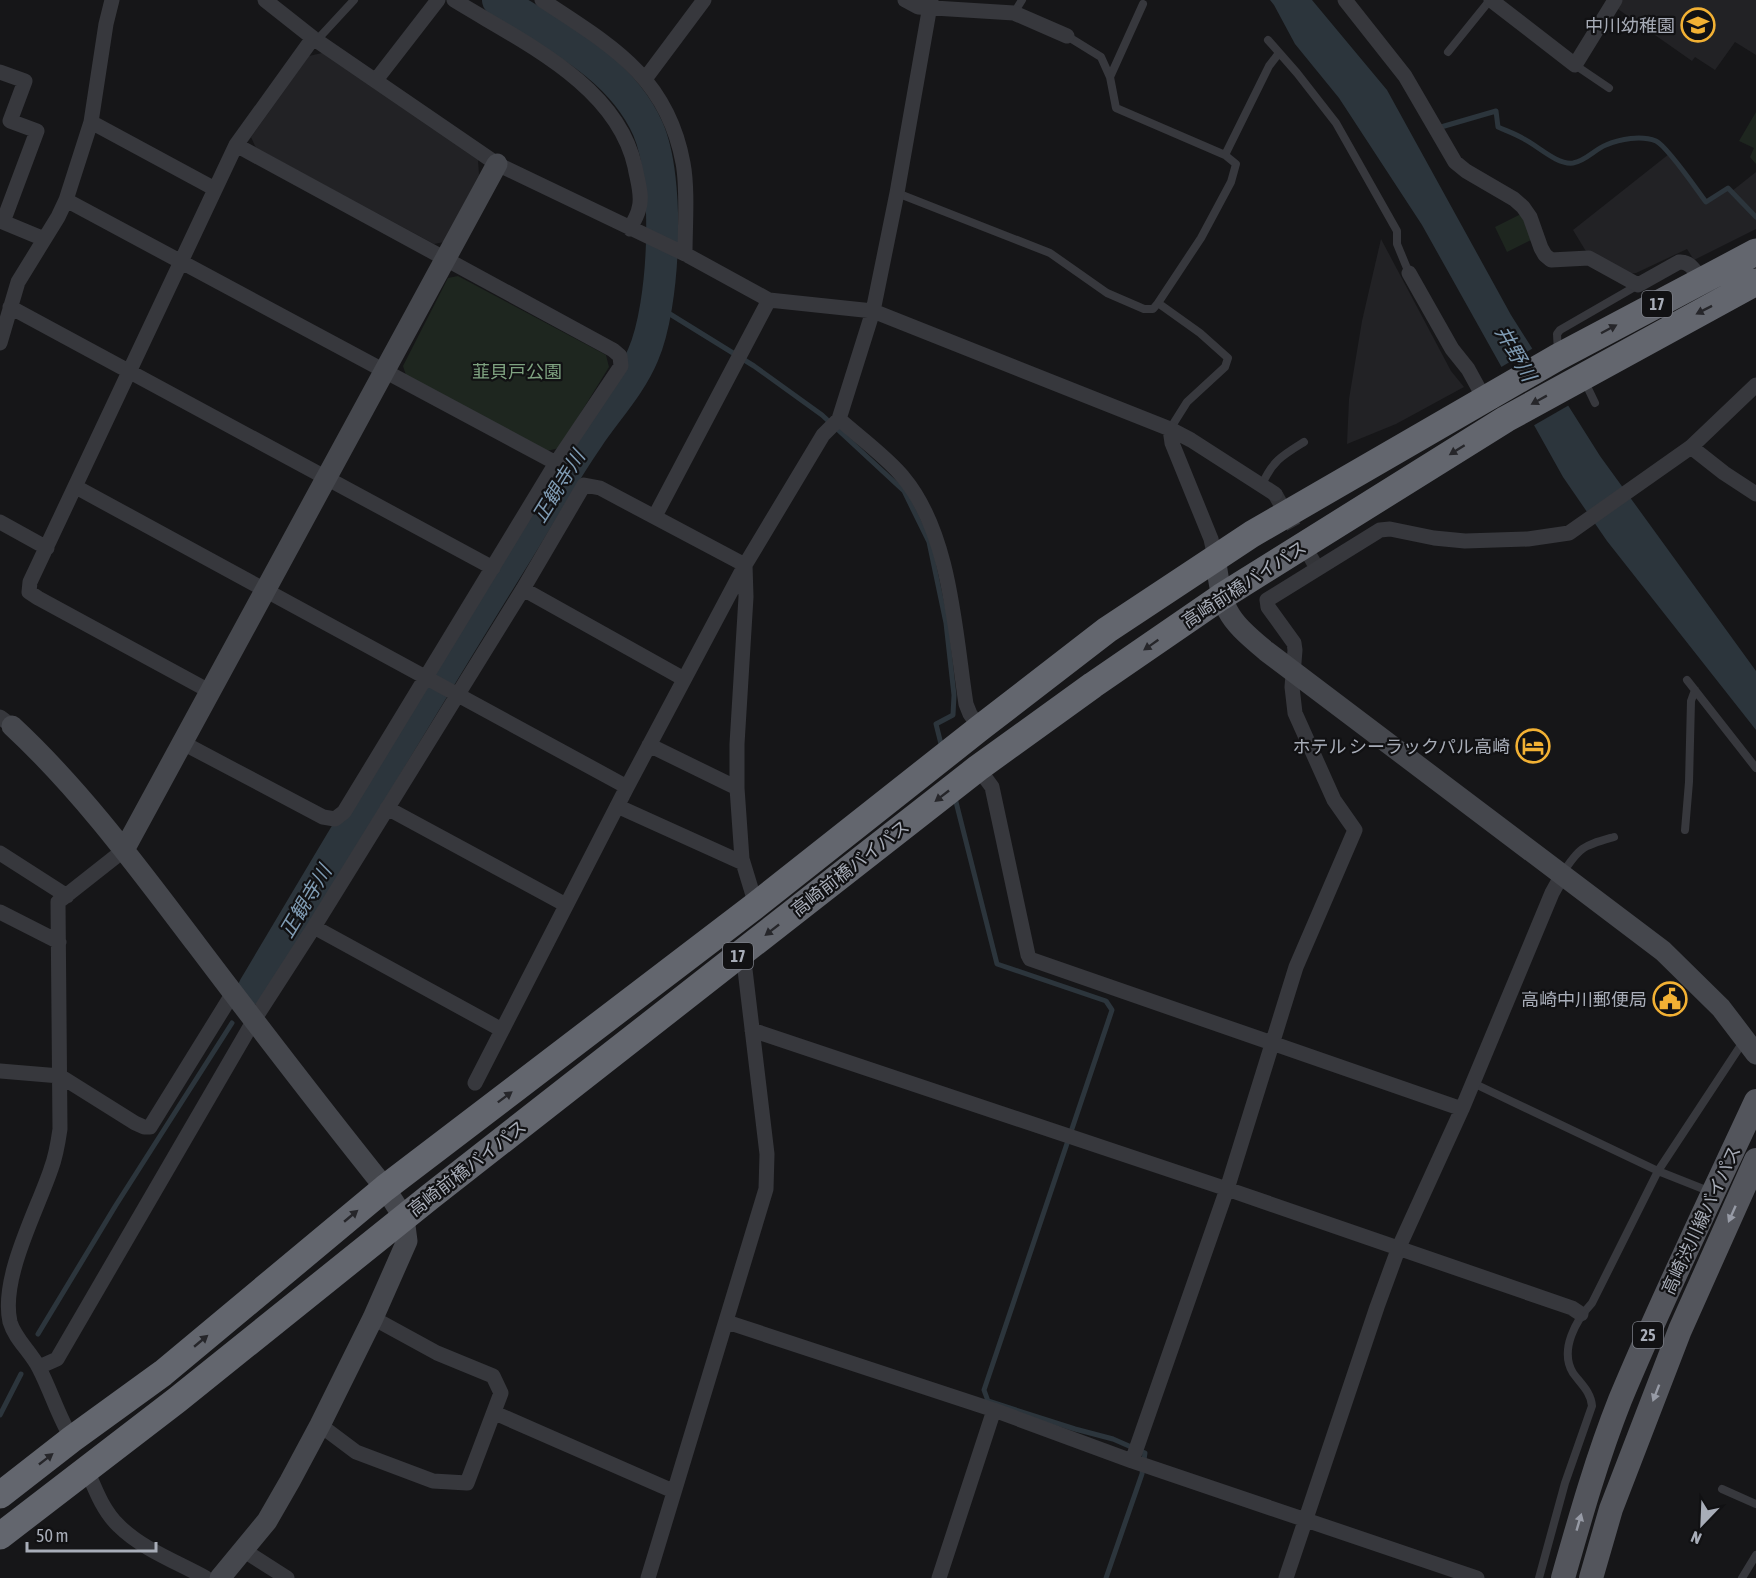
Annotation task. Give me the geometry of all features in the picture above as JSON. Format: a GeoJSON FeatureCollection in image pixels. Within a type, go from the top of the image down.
{"type":"FeatureCollection","features":[{"type":"Feature","properties":{"kind":"highway","name":"高崎前橋バイパス"},"geometry":{"type":"LineString","coordinates":[[0,1495],[163,1373],[386,1188],[756,905],[1107,630],[1215,557],[1489,397],[1701,279],[1756,252]]}},
{"type":"Feature","properties":{"kind":"highway","name":"高崎前橋バイパス"},"geometry":{"type":"LineString","coordinates":[[0,1536],[177,1400],[404,1218],[978,768],[1221,597],[1506,419],[1756,282]]}},
{"type":"Feature","properties":{"kind":"main road","name":"高崎渋川線バイパス"},"geometry":{"type":"LineString","coordinates":[[1563,1578],[1585,1503],[1620,1401],[1655,1319],[1756,1101]]}},
{"type":"Feature","properties":{"kind":"main road","name":"高崎渋川線バイパス"},"geometry":{"type":"LineString","coordinates":[[1592,1578],[1611,1509],[1676,1340],[1756,1160]]}},
{"type":"Feature","properties":{"kind":"street"},"geometry":{"type":"LineString","coordinates":[[0,343],[18,282],[66,200],[91,122],[106,24],[112,0]]}},
{"type":"Feature","properties":{"kind":"street"},"geometry":{"type":"LineString","coordinates":[[265,0],[315,39],[497,164],[680,252],[769,300],[873,311],[1170,429],[1268,489]]}},
{"type":"Feature","properties":{"kind":"street"},"geometry":{"type":"LineString","coordinates":[[376,80],[438,0]]}},
{"type":"Feature","properties":{"kind":"street"},"geometry":{"type":"LineString","coordinates":[[454,0],[556,63],[581,82],[615,121],[632,154],[638,183],[640,206],[637,232]]}},
{"type":"Feature","properties":{"kind":"street"},"geometry":{"type":"LineString","coordinates":[[542,0],[614,47],[645,79],[660,99],[670,120],[683,164],[680,252]]}},
{"type":"Feature","properties":{"kind":"street"},"geometry":{"type":"LineString","coordinates":[[645,79],[704,0]]}},
{"type":"Feature","properties":{"kind":"street"},"geometry":{"type":"LineString","coordinates":[[905,0],[918,7],[931,3],[1018,7],[1067,36]]}},
{"type":"Feature","properties":{"kind":"street"},"geometry":{"type":"LineString","coordinates":[[1345,0],[1405,76],[1455,162],[1523,207],[1530,217],[1545,255],[1551,260],[1589,258],[1638,285],[1678,262],[1684,261],[1701,279]]}},
{"type":"Feature","properties":{"kind":"street"},"geometry":{"type":"LineString","coordinates":[[1491,0],[1575,65],[1615,0]]}},
{"type":"Feature","properties":{"kind":"street"},"geometry":{"type":"LineString","coordinates":[[475,1083],[617,806],[745,565],[824,433],[838,419],[873,311],[931,3]]}},
{"type":"Feature","properties":{"kind":"street"},"geometry":{"type":"LineString","coordinates":[[211,692],[29,592],[30,582],[236,145],[315,39]]}},
{"type":"Feature","properties":{"kind":"street"},"geometry":{"type":"LineString","coordinates":[[0,72],[25,81],[10,121],[37,131],[3,222],[44,239]]}},
{"type":"Feature","properties":{"kind":"street"},"geometry":{"type":"LineString","coordinates":[[91,122],[215,189]]}},
{"type":"Feature","properties":{"kind":"street"},"geometry":{"type":"LineString","coordinates":[[183,743],[323,817],[335,819],[344,812],[429,679],[556,463],[621,366],[620,356],[613,350],[236,145]]}},
{"type":"Feature","properties":{"kind":"street"},"geometry":{"type":"LineString","coordinates":[[72,1439],[63,1425],[39,1367],[5,1322],[16,1261],[57,1153],[60,1129],[58,902],[124,850],[497,164]]}},
{"type":"Feature","properties":{"kind":"street"},"geometry":{"type":"LineString","coordinates":[[66,200],[556,463]]}},
{"type":"Feature","properties":{"kind":"street"},"geometry":{"type":"LineString","coordinates":[[1409,273],[1452,349],[1489,397]]}},
{"type":"Feature","properties":{"kind":"street"},"geometry":{"type":"LineString","coordinates":[[655,516],[769,300]]}},
{"type":"Feature","properties":{"kind":"street"},"geometry":{"type":"LineString","coordinates":[[10,306],[493,568]]}},
{"type":"Feature","properties":{"kind":"street"},"geometry":{"type":"LineString","coordinates":[[1132,1461],[1227,1189],[1300,957],[1355,830],[1334,800],[1295,713],[1292,699],[1294,643],[1268,607],[1268,600],[1315,567],[1380,530],[1390,529],[1434,538],[1466,541],[1528,539],[1555,536],[1575,530],[1692,447],[1756,386]]}},
{"type":"Feature","properties":{"kind":"street"},"geometry":{"type":"LineString","coordinates":[[838,419],[902,476],[926,512],[938,542],[947,582],[966,704],[980,728]]}},
{"type":"Feature","properties":{"kind":"street"},"geometry":{"type":"LineString","coordinates":[[1170,429],[1172,443],[1211,539],[1225,609],[1240,630],[1663,951],[1721,1008],[1751,1046]]}},
{"type":"Feature","properties":{"kind":"street"},"geometry":{"type":"LineString","coordinates":[[1692,447],[1724,473],[1756,494]]}},
{"type":"Feature","properties":{"kind":"street"},"geometry":{"type":"LineString","coordinates":[[39,1367],[57,1359],[254,1020],[387,808],[454,692],[523,589],[584,485],[600,488],[745,565]]}},
{"type":"Feature","properties":{"kind":"street"},"geometry":{"type":"LineString","coordinates":[[76,487],[265,592],[627,787]]}},
{"type":"Feature","properties":{"kind":"street"},"geometry":{"type":"LineString","coordinates":[[0,522],[47,548]]}},
{"type":"Feature","properties":{"kind":"street"},"geometry":{"type":"LineString","coordinates":[[745,565],[746,597],[736,744],[736,788],[743,863],[756,905]]}},
{"type":"Feature","properties":{"kind":"street"},"geometry":{"type":"LineString","coordinates":[[523,589],[684,679]]}},
{"type":"Feature","properties":{"kind":"street"},"geometry":{"type":"LineString","coordinates":[[6,722],[42,754],[124,850],[386,1188],[404,1218],[407,1241],[373,1318],[320,1425],[267,1521],[220,1578]]}},
{"type":"Feature","properties":{"kind":"street"},"geometry":{"type":"LineString","coordinates":[[649,745],[736,788]]}},
{"type":"Feature","properties":{"kind":"street"},"geometry":{"type":"LineString","coordinates":[[978,768],[992,788],[1030,959],[1462,1109]]}},
{"type":"Feature","properties":{"kind":"street"},"geometry":{"type":"LineString","coordinates":[[617,806],[743,863]]}},
{"type":"Feature","properties":{"kind":"street"},"geometry":{"type":"LineString","coordinates":[[387,808],[566,905]]}},
{"type":"Feature","properties":{"kind":"street"},"geometry":{"type":"LineString","coordinates":[[0,853],[67,896]]}},
{"type":"Feature","properties":{"kind":"street"},"geometry":{"type":"LineString","coordinates":[[1286,1578],[1399,1247],[1462,1109],[1552,892],[1562,875]]}},
{"type":"Feature","properties":{"kind":"street"},"geometry":{"type":"LineString","coordinates":[[0,912],[58,942]]}},
{"type":"Feature","properties":{"kind":"street"},"geometry":{"type":"LineString","coordinates":[[314,927],[502,1030]]}},
{"type":"Feature","properties":{"kind":"street"},"geometry":{"type":"LineString","coordinates":[[648,1578],[766,1190],[767,1154],[742,952]]}},
{"type":"Feature","properties":{"kind":"street"},"geometry":{"type":"LineString","coordinates":[[0,1071],[60,1076],[135,1123],[150,1127],[233,993]]}},
{"type":"Feature","properties":{"kind":"street"},"geometry":{"type":"LineString","coordinates":[[752,1030],[1399,1247],[1572,1308],[1581,1314]]}},
{"type":"Feature","properties":{"kind":"street"},"geometry":{"type":"LineString","coordinates":[[320,1425],[356,1452],[433,1481],[467,1483],[501,1393],[493,1376],[437,1353],[373,1318]]}},
{"type":"Feature","properties":{"kind":"street"},"geometry":{"type":"LineString","coordinates":[[727,1322],[994,1410],[1132,1461],[1477,1578]]}},
{"type":"Feature","properties":{"kind":"street"},"geometry":{"type":"LineString","coordinates":[[939,1578],[994,1410]]}},
{"type":"Feature","properties":{"kind":"street"},"geometry":{"type":"LineString","coordinates":[[495,1413],[673,1491]]}},
{"type":"Feature","properties":{"kind":"street"},"geometry":{"type":"LineString","coordinates":[[87,1470],[102,1503],[118,1526],[144,1544],[206,1578]]}},
{"type":"Feature","properties":{"kind":"street"},"geometry":{"type":"LineString","coordinates":[[243,1550],[287,1578]]}},
{"type":"Feature","properties":{"kind":"lane"},"geometry":{"type":"LineString","coordinates":[[315,39],[354,0]]}},
{"type":"Feature","properties":{"kind":"lane"},"geometry":{"type":"LineString","coordinates":[[1448,52],[1491,0]]}},
{"type":"Feature","properties":{"kind":"lane"},"geometry":{"type":"LineString","coordinates":[[1110,77],[1143,4]]}},
{"type":"Feature","properties":{"kind":"lane"},"geometry":{"type":"LineString","coordinates":[[897,193],[1050,252],[1107,293],[1143,309],[1153,309],[1201,238],[1231,182],[1236,164],[1225,155],[1116,108],[1110,77],[1101,57],[1067,36]]}},
{"type":"Feature","properties":{"kind":"lane"},"geometry":{"type":"LineString","coordinates":[[1268,40],[1336,123],[1355,154],[1397,231],[1396,244],[1409,273]]}},
{"type":"Feature","properties":{"kind":"lane"},"geometry":{"type":"LineString","coordinates":[[1225,155],[1269,66],[1279,53]]}},
{"type":"Feature","properties":{"kind":"lane"},"geometry":{"type":"LineString","coordinates":[[1575,65],[1609,88]]}},
{"type":"Feature","properties":{"kind":"lane"},"geometry":{"type":"LineString","coordinates":[[1558,357],[1557,340],[1560,330],[1638,285]]}},
{"type":"Feature","properties":{"kind":"lane"},"geometry":{"type":"LineString","coordinates":[[1158,303],[1200,333],[1228,358],[1225,367],[1187,402],[1170,429]]}},
{"type":"Feature","properties":{"kind":"lane"},"geometry":{"type":"LineString","coordinates":[[1577,379],[1595,403]]}},
{"type":"Feature","properties":{"kind":"lane"},"geometry":{"type":"LineString","coordinates":[[1268,489],[1269,469],[1278,459],[1304,442]]}},
{"type":"Feature","properties":{"kind":"lane"},"geometry":{"type":"LineString","coordinates":[[1687,680],[1756,768]]}},
{"type":"Feature","properties":{"kind":"lane"},"geometry":{"type":"LineString","coordinates":[[1685,830],[1691,701],[1695,690]]}},
{"type":"Feature","properties":{"kind":"lane"},"geometry":{"type":"LineString","coordinates":[[1562,875],[1575,854],[1583,847],[1614,837]]}},
{"type":"Feature","properties":{"kind":"lane"},"geometry":{"type":"LineString","coordinates":[[1539,1578],[1565,1484],[1592,1406],[1592,1397],[1568,1361],[1575,1326],[1581,1314],[1592,1303],[1658,1171],[1751,1046]]}},
{"type":"Feature","properties":{"kind":"lane"},"geometry":{"type":"LineString","coordinates":[[1473,1083],[1658,1171],[1714,1193]]}},
{"type":"Feature","properties":{"kind":"lane"},"geometry":{"type":"LineString","coordinates":[[1722,1489],[1756,1504]]}},
{"type":"Feature","properties":{"kind":"lane"},"geometry":{"type":"LineString","coordinates":[[1742,1578],[1756,1555]]}},
{"type":"Feature","properties":{"kind":"shaded area","name":"中川幼稚園"},"geometry":{"type":"Polygon","coordinates":[[[1619,0],[1756,0],[1756,55],[1735,42],[1715,70],[1695,57],[1692,61],[1615,7],[1619,0]]]}},
{"type":"Feature","properties":{"kind":"shaded area"},"geometry":{"type":"Polygon","coordinates":[[[322,53],[478,160],[479,175],[444,242],[434,244],[256,148],[251,137],[309,56],[322,53]]]}},
{"type":"Feature","properties":{"kind":"shaded area"},"geometry":{"type":"Polygon","coordinates":[[[1669,154],[1706,202],[1728,188],[1732,191],[1756,172],[1756,229],[1694,260],[1687,249],[1636,273],[1626,274],[1587,253],[1573,230],[1669,154]]]}},
{"type":"Feature","properties":{"kind":"shaded area"},"geometry":{"type":"Polygon","coordinates":[[[1381,239],[1451,371],[1464,387],[1396,424],[1347,444],[1349,399],[1362,321],[1381,239]]]}},
{"type":"Feature","properties":{"kind":"green space"},"geometry":{"type":"Polygon","coordinates":[[[1756,112],[1756,164],[1750,157],[1754,148],[1739,141],[1756,112]]]}},
{"type":"Feature","properties":{"kind":"green space"},"geometry":{"type":"Polygon","coordinates":[[[1523,213],[1533,239],[1507,252],[1495,227],[1523,213]]]}},
{"type":"Feature","properties":{"kind":"green space","name":"韮貝戸公園"},"geometry":{"type":"Polygon","coordinates":[[[458,276],[606,355],[609,367],[559,448],[547,451],[406,375],[403,366],[448,278],[458,276]]]}},
{"type":"Feature","properties":{"kind":"water","name":"井野川"},"geometry":{"type":"Polygon","coordinates":[[[1270,0],[1312,0],[1387,90],[1511,315],[1600,456],[1756,671],[1756,730],[1607,541],[1563,477],[1422,225],[1339,98],[1295,44],[1270,0]]]}},
{"type":"Feature","properties":{"kind":"pier"},"geometry":{"type":"Polygon","coordinates":[[[1535,347],[1571,404],[1531,427],[1498,369],[1535,347]]]}},
{"type":"Feature","properties":{"kind":"waterway","name":"正観寺川"},"geometry":{"type":"LineString","coordinates":[[254,988],[561,479],[638,366],[650,333],[660,275],[662,209],[660,178],[648,129],[636,107],[603,70],[583,54],[498,0]]}},
{"type":"Feature","properties":{"kind":"waterway"},"geometry":{"type":"LineString","coordinates":[[1441,127],[1496,111],[1498,127],[1567,163],[1578,162],[1602,147],[1618,141],[1631,138],[1650,139],[1656,141],[1667,151],[1706,202],[1728,188],[1756,217]]}},
{"type":"Feature","properties":{"kind":"waterway"},"geometry":{"type":"LineString","coordinates":[[657,306],[754,366],[822,415],[904,491],[929,542],[946,623],[954,695],[953,715],[936,724],[942,748]]}},
{"type":"Feature","properties":{"kind":"waterway"},"geometry":{"type":"LineString","coordinates":[[955,798],[997,964],[1106,1001],[1112,1010],[984,1390],[988,1401],[1113,1439],[1145,1453],[1142,1474],[1106,1578]]}},
{"type":"Feature","properties":{"kind":"waterway","name":"正観寺川"},"geometry":{"type":"LineString","coordinates":[[38,1334],[116,1205],[232,1023]]}},
{"type":"Feature","properties":{"kind":"waterway","name":"正観寺川"},"geometry":{"type":"LineString","coordinates":[[0,1415],[21,1374]]}},
{"type":"Feature","properties":{"kind":"tunnel"},"geometry":{"type":"LineString","coordinates":[[1275,494],[1314,563]]}},
{"type":"Feature","properties":{"kind":"place","name":"中川幼稚園"},"geometry":{"type":"Point","coordinates":[1698,25]}},
{"type":"Feature","properties":{"kind":"place","name":"ホテル シーラックパル高崎"},"geometry":{"type":"Point","coordinates":[1533,746]}},
{"type":"Feature","properties":{"kind":"place","name":"高崎中川郵便局"},"geometry":{"type":"Point","coordinates":[1670,999]}}]}
